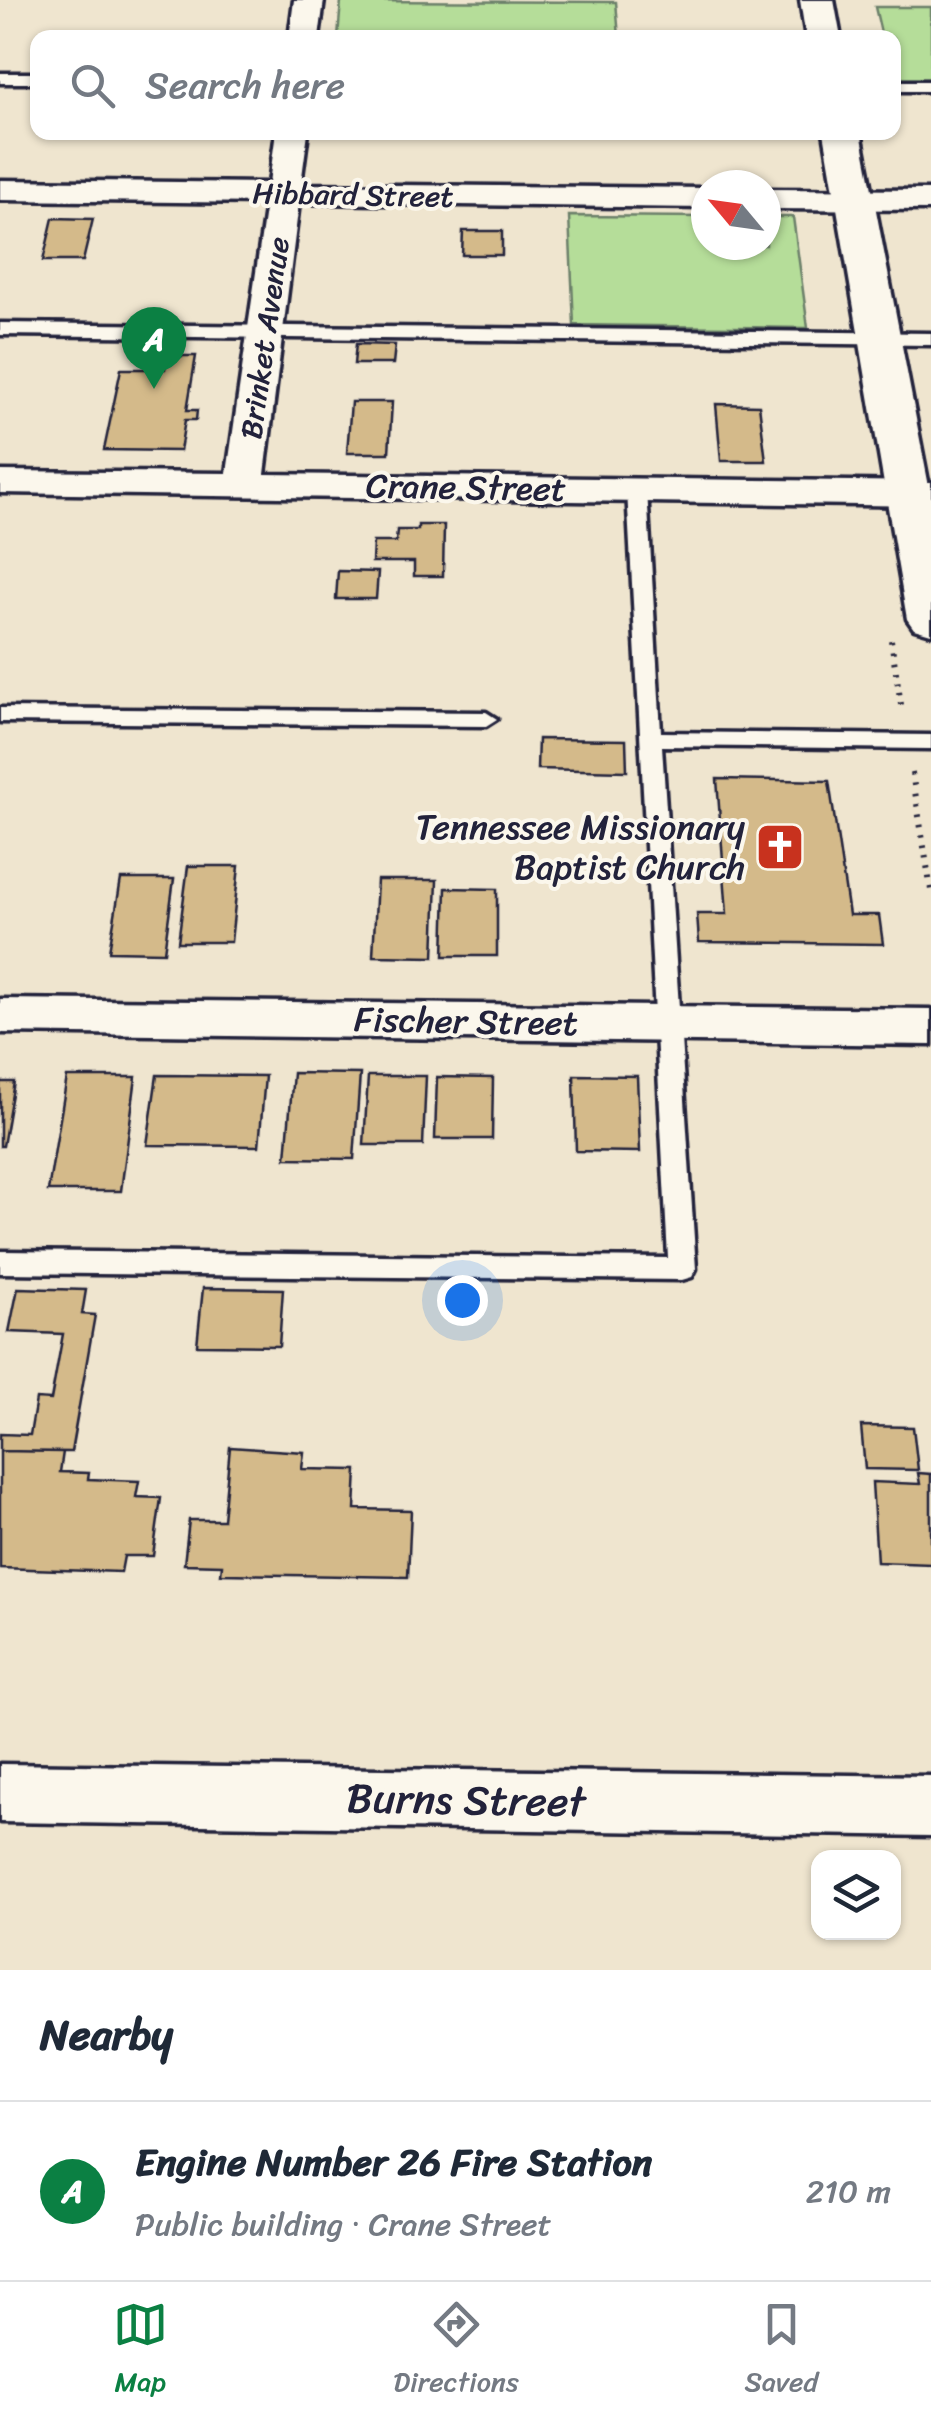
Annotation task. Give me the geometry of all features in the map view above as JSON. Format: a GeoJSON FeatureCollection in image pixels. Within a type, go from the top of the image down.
{"type":"FeatureCollection","features":[{"type":"Feature","properties":{"kind":"street"},"geometry":{"type":"LineString","coordinates":[[305,30],[309,0]]}},
{"type":"Feature","properties":{"kind":"street"},"geometry":{"type":"LineString","coordinates":[[817,0],[823,30]]}},
{"type":"Feature","properties":{"kind":"street","name":"Brinket Avenue"},"geometry":{"type":"LineString","coordinates":[[244,484],[291,140]]}},
{"type":"Feature","properties":{"kind":"street"},"geometry":{"type":"LineString","coordinates":[[843,140],[879,338],[919,494],[931,618]]}},
{"type":"Feature","properties":{"kind":"street","name":"Hibbard Street"},"geometry":{"type":"LineString","coordinates":[[0,190],[691,198]]}},
{"type":"Feature","properties":{"kind":"street"},"geometry":{"type":"LineString","coordinates":[[781,198],[931,200]]}},
{"type":"Feature","properties":{"kind":"street","name":"Crane Street"},"geometry":{"type":"LineString","coordinates":[[0,482],[919,494]]}},
{"type":"Feature","properties":{"kind":"street","name":"Fischer Street"},"geometry":{"type":"LineString","coordinates":[[0,1016],[931,1027]]}},
{"type":"Feature","properties":{"kind":"street","name":"Burns Street"},"geometry":{"type":"LineString","coordinates":[[0,1792],[931,1806]]}},
{"type":"Feature","properties":{"kind":"lane"},"geometry":{"type":"LineString","coordinates":[[0,78],[30,78]]}},
{"type":"Feature","properties":{"kind":"lane"},"geometry":{"type":"LineString","coordinates":[[901,86],[931,86]]}},
{"type":"Feature","properties":{"kind":"lane"},"geometry":{"type":"LineString","coordinates":[[0,329],[931,339]]}},
{"type":"Feature","properties":{"kind":"lane"},"geometry":{"type":"LineString","coordinates":[[0,1262],[682,1269],[637,490]]}},
{"type":"Feature","properties":{"kind":"lane"},"geometry":{"type":"LineString","coordinates":[[0,715],[486,720]]}},
{"type":"Feature","properties":{"kind":"lane"},"geometry":{"type":"LineString","coordinates":[[650,739],[931,742]]}},
{"type":"Feature","properties":{"kind":"green space"},"geometry":{"type":"Polygon","coordinates":[[[341,1],[616,2],[618,30],[339,30],[341,1]]]}},
{"type":"Feature","properties":{"kind":"green space"},"geometry":{"type":"Polygon","coordinates":[[[875,7],[931,7],[931,79],[901,79],[901,30],[880,30],[875,7]]]}},
{"type":"Feature","properties":{"kind":"green space"},"geometry":{"type":"Polygon","coordinates":[[[569,216],[691,217],[691,260],[781,260],[781,217],[793,217],[808,328],[574,325],[569,216]]]}},
{"type":"Feature","properties":{"kind":"building"},"geometry":{"type":"Polygon","coordinates":[[[53,218],[93,219],[83,261],[43,261],[53,218]]]}},
{"type":"Feature","properties":{"kind":"building"},"geometry":{"type":"Polygon","coordinates":[[[463,231],[502,231],[502,255],[462,255],[463,231]]]}},
{"type":"Feature","properties":{"kind":"building"},"geometry":{"type":"Polygon","coordinates":[[[356,344],[395,345],[393,364],[354,364],[356,344]]]}},
{"type":"Feature","properties":{"kind":"building"},"geometry":{"type":"Polygon","coordinates":[[[167,356],[196,356],[187,410],[197,410],[196,420],[185,420],[180,451],[104,450],[121,369],[165,369],[167,356]]]}},
{"type":"Feature","properties":{"kind":"building"},"geometry":{"type":"Polygon","coordinates":[[[351,402],[392,402],[389,453],[347,453],[351,402]]]}},
{"type":"Feature","properties":{"kind":"building"},"geometry":{"type":"Polygon","coordinates":[[[716,404],[759,405],[766,461],[721,461],[716,404]]]}},
{"type":"Feature","properties":{"kind":"building"},"geometry":{"type":"Polygon","coordinates":[[[418,525],[444,525],[443,576],[414,576],[414,562],[372,562],[373,542],[396,542],[397,530],[418,530],[418,525]]]}},
{"type":"Feature","properties":{"kind":"building"},"geometry":{"type":"Polygon","coordinates":[[[338,571],[378,572],[376,599],[336,599],[338,571]]]}},
{"type":"Feature","properties":{"kind":"building"},"geometry":{"type":"Polygon","coordinates":[[[538,739],[626,740],[627,771],[537,769],[538,739]]]}},
{"type":"Feature","properties":{"kind":"building","name":"Tennessee Missionary Baptist Church"},"geometry":{"type":"Polygon","coordinates":[[[717,779],[829,781],[849,915],[879,915],[883,944],[699,942],[697,914],[727,914],[717,779]]]}},
{"type":"Feature","properties":{"kind":"building"},"geometry":{"type":"Polygon","coordinates":[[[188,866],[239,866],[231,942],[178,942],[188,866]]]}},
{"type":"Feature","properties":{"kind":"building"},"geometry":{"type":"Polygon","coordinates":[[[121,879],[174,879],[164,952],[109,951],[121,879]]]}},
{"type":"Feature","properties":{"kind":"building"},"geometry":{"type":"Polygon","coordinates":[[[377,880],[437,880],[434,957],[373,956],[377,880]]]}},
{"type":"Feature","properties":{"kind":"building"},"geometry":{"type":"Polygon","coordinates":[[[446,888],[497,889],[497,956],[444,956],[446,888]]]}},
{"type":"Feature","properties":{"kind":"building"},"geometry":{"type":"Polygon","coordinates":[[[293,1073],[360,1074],[354,1159],[286,1158],[293,1073]]]}},
{"type":"Feature","properties":{"kind":"building"},"geometry":{"type":"Polygon","coordinates":[[[157,1075],[265,1076],[259,1146],[147,1145],[157,1075]]]}},
{"type":"Feature","properties":{"kind":"building"},"geometry":{"type":"Polygon","coordinates":[[[574,1075],[637,1076],[640,1152],[576,1151],[574,1075]]]}},
{"type":"Feature","properties":{"kind":"building"},"geometry":{"type":"Polygon","coordinates":[[[368,1076],[426,1076],[423,1145],[364,1145],[368,1076]]]}},
{"type":"Feature","properties":{"kind":"building"},"geometry":{"type":"Polygon","coordinates":[[[67,1077],[136,1077],[121,1191],[48,1191],[67,1077]]]}},
{"type":"Feature","properties":{"kind":"building"},"geometry":{"type":"Polygon","coordinates":[[[437,1077],[493,1078],[492,1139],[435,1139],[437,1077]]]}},
{"type":"Feature","properties":{"kind":"building"},"geometry":{"type":"Polygon","coordinates":[[[0,1082],[14,1082],[3,1146],[0,1146],[0,1082]]]}},
{"type":"Feature","properties":{"kind":"building"},"geometry":{"type":"Polygon","coordinates":[[[18,1288],[86,1290],[82,1314],[95,1315],[71,1452],[0,1451],[0,1434],[30,1435],[36,1399],[51,1400],[63,1334],[9,1332],[18,1288]]]}},
{"type":"Feature","properties":{"kind":"building"},"geometry":{"type":"Polygon","coordinates":[[[203,1288],[283,1289],[279,1346],[197,1345],[203,1288]]]}},
{"type":"Feature","properties":{"kind":"building"},"geometry":{"type":"Polygon","coordinates":[[[861,1426],[913,1427],[918,1470],[865,1469],[861,1426]]]}},
{"type":"Feature","properties":{"kind":"building"},"geometry":{"type":"Polygon","coordinates":[[[230,1447],[304,1452],[302,1469],[357,1470],[355,1509],[411,1510],[408,1577],[221,1574],[222,1565],[184,1564],[189,1520],[223,1520],[230,1447]]]}},
{"type":"Feature","properties":{"kind":"building"},"geometry":{"type":"Polygon","coordinates":[[[0,1451],[63,1452],[60,1472],[89,1473],[88,1479],[139,1481],[136,1497],[161,1498],[153,1556],[124,1556],[121,1572],[0,1568],[0,1451]]]}},
{"type":"Feature","properties":{"kind":"building"},"geometry":{"type":"Polygon","coordinates":[[[918,1473],[931,1474],[931,1564],[877,1562],[872,1482],[920,1484],[918,1473]]]}},
{"type":"Feature","properties":{"kind":"place","name":"Engine Number 26 Fire Station"},"geometry":{"type":"Point","coordinates":[154,389]}},
{"type":"Feature","properties":{"kind":"place","name":"Tennessee Missionary Baptist Church"},"geometry":{"type":"Point","coordinates":[780,847]}}]}
